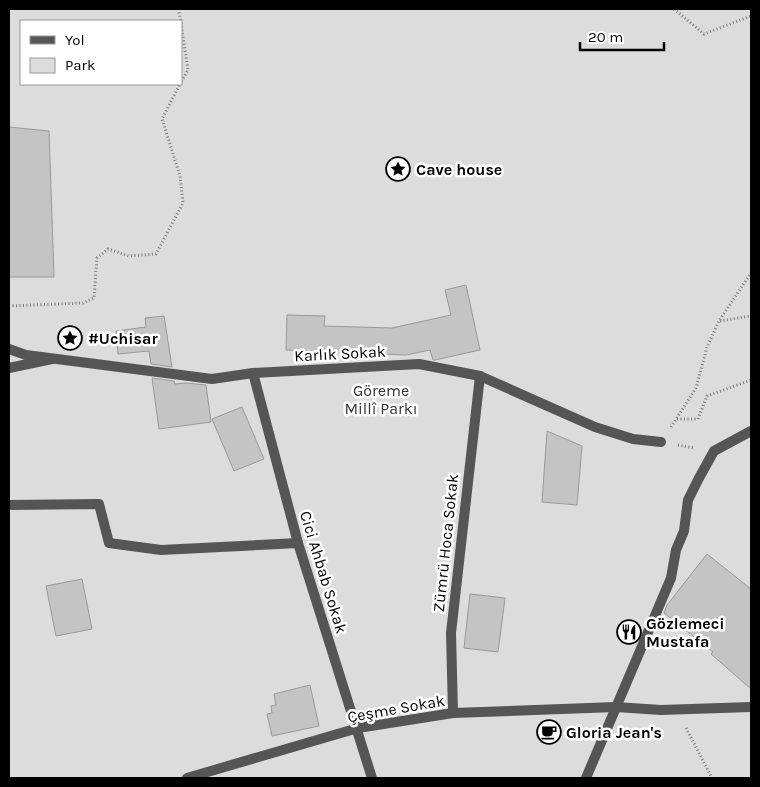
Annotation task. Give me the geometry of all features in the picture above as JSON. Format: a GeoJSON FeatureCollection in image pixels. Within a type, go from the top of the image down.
{"type":"FeatureCollection","features":[{"type":"Feature","properties":{"kind":"street","name":"Karlık Sokak"},"geometry":{"type":"LineString","coordinates":[[9,349],[26,355],[212,379],[253,373],[419,364],[480,376],[595,427],[633,439],[661,442]]}},
{"type":"Feature","properties":{"kind":"street"},"geometry":{"type":"LineString","coordinates":[[9,368],[54,359]]}},
{"type":"Feature","properties":{"kind":"street","name":"Cici Ahbab Sokak"},"geometry":{"type":"LineString","coordinates":[[253,373],[298,543],[358,728],[372,778]]}},
{"type":"Feature","properties":{"kind":"street","name":"Zümrü Hoca Sokak"},"geometry":{"type":"LineString","coordinates":[[453,713],[451,633],[480,376]]}},
{"type":"Feature","properties":{"kind":"street"},"geometry":{"type":"LineString","coordinates":[[586,778],[671,578],[676,550],[684,531],[688,500],[714,451],[751,431]]}},
{"type":"Feature","properties":{"kind":"street"},"geometry":{"type":"LineString","coordinates":[[9,505],[98,504],[109,543],[161,550],[298,543]]}},
{"type":"Feature","properties":{"kind":"street","name":"Çeşme Sokak"},"geometry":{"type":"LineString","coordinates":[[187,778],[358,728],[453,713],[616,707],[661,710],[751,707]]}},
{"type":"Feature","properties":{"kind":"path"},"geometry":{"type":"LineString","coordinates":[[674,9],[704,34],[751,16]]}},
{"type":"Feature","properties":{"kind":"path"},"geometry":{"type":"LineString","coordinates":[[182,29],[188,70],[182,81]]}},
{"type":"Feature","properties":{"kind":"path"},"geometry":{"type":"LineString","coordinates":[[9,306],[83,303],[94,298],[97,258],[108,249],[129,256],[156,254],[184,203],[180,176],[162,119],[180,85]]}},
{"type":"Feature","properties":{"kind":"path"},"geometry":{"type":"LineString","coordinates":[[714,451],[661,442],[696,388],[707,348],[719,321],[751,273]]}},
{"type":"Feature","properties":{"kind":"path"},"geometry":{"type":"LineString","coordinates":[[719,321],[751,316]]}},
{"type":"Feature","properties":{"kind":"path"},"geometry":{"type":"LineString","coordinates":[[676,419],[698,419],[708,396],[751,380]]}},
{"type":"Feature","properties":{"kind":"path"},"geometry":{"type":"LineString","coordinates":[[661,710],[682,720],[712,778]]}},
{"type":"Feature","properties":{"kind":"green space","name":"Göreme Millî Parkı"},"geometry":{"type":"Polygon","coordinates":[[[9,9],[751,9],[751,778],[9,778],[9,9]]]}},
{"type":"Feature","properties":{"kind":"building"},"geometry":{"type":"Polygon","coordinates":[[[9,127],[49,131],[54,277],[9,277],[9,127]]]}},
{"type":"Feature","properties":{"kind":"building"},"geometry":{"type":"Polygon","coordinates":[[[466,285],[480,350],[433,360],[430,350],[406,355],[286,350],[287,315],[325,316],[324,326],[392,328],[451,315],[445,290],[466,285]]]}},
{"type":"Feature","properties":{"kind":"building"},"geometry":{"type":"Polygon","coordinates":[[[164,316],[172,367],[151,364],[149,351],[118,354],[116,331],[146,327],[145,318],[164,316]]]}},
{"type":"Feature","properties":{"kind":"building"},"geometry":{"type":"Polygon","coordinates":[[[152,378],[174,381],[175,384],[206,385],[211,422],[159,429],[152,378]]]}},
{"type":"Feature","properties":{"kind":"building"},"geometry":{"type":"Polygon","coordinates":[[[242,407],[264,459],[234,471],[212,419],[242,407]]]}},
{"type":"Feature","properties":{"kind":"building"},"geometry":{"type":"Polygon","coordinates":[[[547,431],[582,446],[577,505],[542,502],[547,431]]]}},
{"type":"Feature","properties":{"kind":"building"},"geometry":{"type":"Polygon","coordinates":[[[707,554],[751,589],[751,689],[711,654],[713,652],[664,613],[667,605],[707,554]]]}},
{"type":"Feature","properties":{"kind":"building"},"geometry":{"type":"Polygon","coordinates":[[[82,579],[92,629],[56,636],[46,586],[82,579]]]}},
{"type":"Feature","properties":{"kind":"building"},"geometry":{"type":"Polygon","coordinates":[[[470,594],[505,598],[498,652],[464,648],[470,594]]]}},
{"type":"Feature","properties":{"kind":"building"},"geometry":{"type":"Polygon","coordinates":[[[310,685],[319,726],[272,736],[267,714],[272,713],[271,706],[276,705],[274,694],[310,685]]]}},
{"type":"Feature","properties":{"kind":"place","name":"Cave house"},"geometry":{"type":"Point","coordinates":[398,169]}},
{"type":"Feature","properties":{"kind":"place","name":"#Uchisar"},"geometry":{"type":"Point","coordinates":[70,338]}},
{"type":"Feature","properties":{"kind":"place","name":"Gözlemeci Mustafa"},"geometry":{"type":"Point","coordinates":[629,632]}},
{"type":"Feature","properties":{"kind":"place","name":"Gloria Jean's"},"geometry":{"type":"Point","coordinates":[549,732]}}]}
